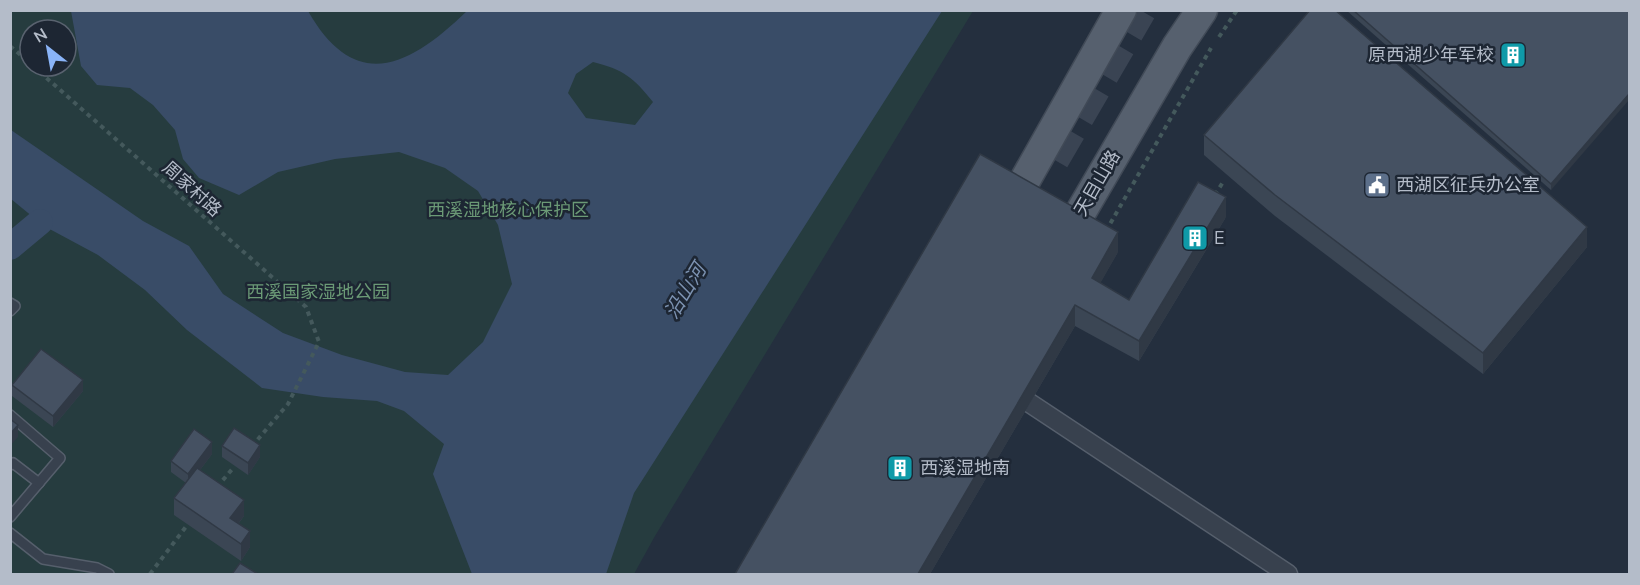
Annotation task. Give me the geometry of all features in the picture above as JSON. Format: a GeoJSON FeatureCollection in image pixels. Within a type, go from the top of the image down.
{"type":"FeatureCollection","features":[{"type":"Feature","properties":{"kind":"main road"},"geometry":{"type":"LineString","coordinates":[[993,236],[1041,155],[1121,10]]}},
{"type":"Feature","properties":{"kind":"main road","name":"天目山路"},"geometry":{"type":"LineString","coordinates":[[1046,272],[1177,47],[1202,10]]}},
{"type":"Feature","properties":{"kind":"street"},"geometry":{"type":"LineString","coordinates":[[995,380],[1288,574]]}},
{"type":"Feature","properties":{"kind":"lane"},"geometry":{"type":"LineString","coordinates":[[10,303],[15,306],[10,311]]}},
{"type":"Feature","properties":{"kind":"lane"},"geometry":{"type":"LineString","coordinates":[[10,415],[60,458],[10,517]]}},
{"type":"Feature","properties":{"kind":"lane"},"geometry":{"type":"LineString","coordinates":[[10,465],[13,463],[39,483]]}},
{"type":"Feature","properties":{"kind":"lane"},"geometry":{"type":"LineString","coordinates":[[10,533],[43,559],[97,568],[109,574]]}},
{"type":"Feature","properties":{"kind":"path"},"geometry":{"type":"LineString","coordinates":[[1104,234],[1212,48],[1237,10]]}},
{"type":"Feature","properties":{"kind":"path","name":"周家村路"},"geometry":{"type":"LineString","coordinates":[[47,78],[306,307],[319,342],[288,404],[250,449]]}},
{"type":"Feature","properties":{"kind":"path"},"geometry":{"type":"LineString","coordinates":[[1213,199],[1223,182]]}},
{"type":"Feature","properties":{"kind":"path"},"geometry":{"type":"LineString","coordinates":[[211,494],[234,467]]}},
{"type":"Feature","properties":{"kind":"path"},"geometry":{"type":"LineString","coordinates":[[150,574],[188,524]]}},
{"type":"Feature","properties":{"kind":"green space","name":"西溪国家湿地公园"},"geometry":{"type":"Polygon","coordinates":[[[10,11],[973,11],[634,574],[11,574],[10,11]]]}},
{"type":"Feature","properties":{"kind":"water","name":"西溪湿地核心保护区"},"geometry":{"type":"Polygon","coordinates":[[[71,11],[308,11],[326,37],[345,54],[364,62],[384,63],[404,57],[425,46],[467,11],[942,11],[634,493],[606,574],[472,574],[433,474],[444,444],[404,411],[377,401],[323,397],[262,388],[187,330],[145,290],[98,255],[44,226],[11,199],[11,130],[143,221],[189,246],[223,294],[283,333],[342,355],[405,372],[448,375],[483,342],[512,284],[498,225],[478,191],[445,168],[399,152],[335,159],[278,172],[239,195],[199,178],[183,159],[175,130],[153,105],[130,88],[97,85],[81,66],[78,50],[78,18],[72,18],[71,11]],[[593,62],[576,74],[568,93],[586,118],[635,125],[653,102],[640,86],[620,72],[593,62]]]}},
{"type":"Feature","properties":{"kind":"building","name":"西湖区征兵办公室"},"geometry":{"type":"Polygon","coordinates":[[[1310,10],[1335,10],[1587,227],[1483,353],[1275,195],[1204,135],[1310,10]]]}},
{"type":"Feature","properties":{"kind":"building","name":"原西湖少年军校"},"geometry":{"type":"Polygon","coordinates":[[[1353,10],[1629,10],[1629,94],[1551,184],[1353,10]]]}},
{"type":"Feature","properties":{"kind":"building","name":"西溪湿地南"},"geometry":{"type":"Polygon","coordinates":[[[980,154],[1118,232],[1092,278],[1129,300],[1198,182],[1226,197],[1139,341],[1075,305],[918,574],[735,574],[980,154]]]}},
{"type":"Feature","properties":{"kind":"building"},"geometry":{"type":"Polygon","coordinates":[[[41,349],[83,380],[53,416],[12,385],[41,349]]]}},
{"type":"Feature","properties":{"kind":"building"},"geometry":{"type":"Polygon","coordinates":[[[10,419],[18,425],[10,434],[10,419]]]}},
{"type":"Feature","properties":{"kind":"building"},"geometry":{"type":"Polygon","coordinates":[[[234,428],[260,445],[248,463],[222,446],[234,428]]]}},
{"type":"Feature","properties":{"kind":"building"},"geometry":{"type":"Polygon","coordinates":[[[194,429],[212,442],[188,474],[171,461],[194,429]]]}},
{"type":"Feature","properties":{"kind":"building"},"geometry":{"type":"Polygon","coordinates":[[[197,468],[244,500],[230,518],[250,531],[241,544],[174,498],[197,468]]]}},
{"type":"Feature","properties":{"kind":"building"},"geometry":{"type":"Polygon","coordinates":[[[240,563],[258,574],[232,574],[240,563]]]}},
{"type":"Feature","properties":{"kind":"waterway"},"geometry":{"type":"LineString","coordinates":[[10,247],[40,222]]}},
{"type":"Feature","properties":{"kind":"tunnel"},"geometry":{"type":"LineString","coordinates":[[1053,159],[1140,10]]}},
{"type":"Feature","properties":{"kind":"place","name":"原西湖少年军校"},"geometry":{"type":"Point","coordinates":[1513,55]}},
{"type":"Feature","properties":{"kind":"place","name":"西湖区征兵办公室"},"geometry":{"type":"Point","coordinates":[1377,185]}},
{"type":"Feature","properties":{"kind":"place","name":"E"},"geometry":{"type":"Point","coordinates":[1195,238]}},
{"type":"Feature","properties":{"kind":"place","name":"西溪湿地南"},"geometry":{"type":"Point","coordinates":[900,468]}},
{"type":"Feature","properties":{"kind":"water label","name":"沿山河"},"geometry":{"type":"Point","coordinates":[685,291]}}]}
